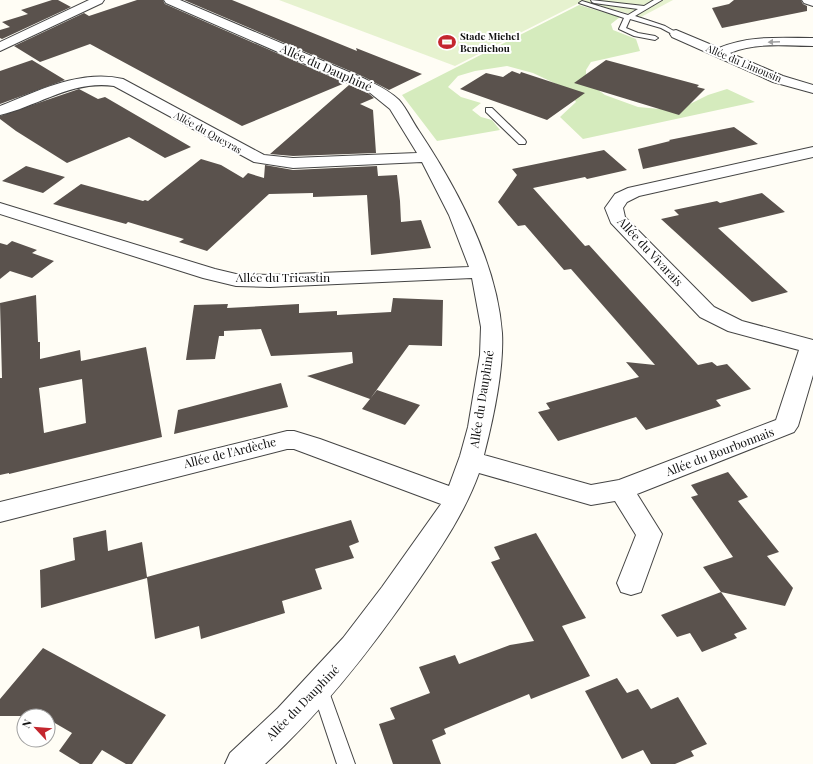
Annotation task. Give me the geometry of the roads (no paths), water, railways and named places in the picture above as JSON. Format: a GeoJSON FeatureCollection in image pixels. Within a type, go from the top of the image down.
{"type":"FeatureCollection","features":[{"type":"Feature","properties":{"kind":"street"},"geometry":{"type":"LineString","coordinates":[[0,47],[98,0]]}},
{"type":"Feature","properties":{"kind":"street","name":"Allée du Dauphiné"},"geometry":{"type":"LineString","coordinates":[[170,0],[358,81],[379,92],[395,104],[438,173],[474,253],[486,292],[490,322],[491,358],[479,433],[471,461],[456,499],[438,530],[392,598],[320,689],[289,721],[241,764]]}},
{"type":"Feature","properties":{"kind":"street"},"geometry":{"type":"LineString","coordinates":[[808,0],[813,2]]}},
{"type":"Feature","properties":{"kind":"street","name":"Allée du Limousin"},"geometry":{"type":"LineString","coordinates":[[676,34],[778,78],[813,89]]}},
{"type":"Feature","properties":{"kind":"street"},"geometry":{"type":"LineString","coordinates":[[720,53],[725,50],[753,43],[813,42]]}},
{"type":"Feature","properties":{"kind":"street","name":"Allée du Queyras"},"geometry":{"type":"LineString","coordinates":[[0,111],[74,83],[88,80],[105,80],[118,82],[260,159],[293,162],[428,157]]}},
{"type":"Feature","properties":{"kind":"street","name":"Allée du Vivarais"},"geometry":{"type":"LineString","coordinates":[[812,347],[735,326],[707,312],[617,219],[614,208],[621,198],[634,192],[813,152]]}},
{"type":"Feature","properties":{"kind":"street","name":"Allée du Tricastin"},"geometry":{"type":"LineString","coordinates":[[0,208],[210,274],[236,280],[270,281],[480,272]]}},
{"type":"Feature","properties":{"kind":"street","name":"Allée du Bourbonnais"},"geometry":{"type":"LineString","coordinates":[[471,461],[592,495],[620,490],[786,426],[812,347]]}},
{"type":"Feature","properties":{"kind":"street","name":"Allée de l'Ardèche"},"geometry":{"type":"LineString","coordinates":[[0,512],[287,440],[294,440],[312,445],[456,499]]}},
{"type":"Feature","properties":{"kind":"street"},"geometry":{"type":"LineString","coordinates":[[620,490],[649,534],[631,583]]}},
{"type":"Feature","properties":{"kind":"lane"},"geometry":{"type":"LineString","coordinates":[[656,38],[636,35],[622,29],[628,18],[659,0]]}},
{"type":"Feature","properties":{"kind":"lane"},"geometry":{"type":"LineString","coordinates":[[585,2],[644,8]]}},
{"type":"Feature","properties":{"kind":"lane"},"geometry":{"type":"LineString","coordinates":[[585,2],[628,18],[663,27],[676,34]]}},
{"type":"Feature","properties":{"kind":"lane"},"geometry":{"type":"LineString","coordinates":[[489,110],[522,142]]}},
{"type":"Feature","properties":{"kind":"lane"},"geometry":{"type":"LineString","coordinates":[[320,689],[346,764]]}},
{"type":"Feature","properties":{"kind":"place","name":"Stade Michel Bendichou"},"geometry":{"type":"Point","coordinates":[447,42]}}]}
